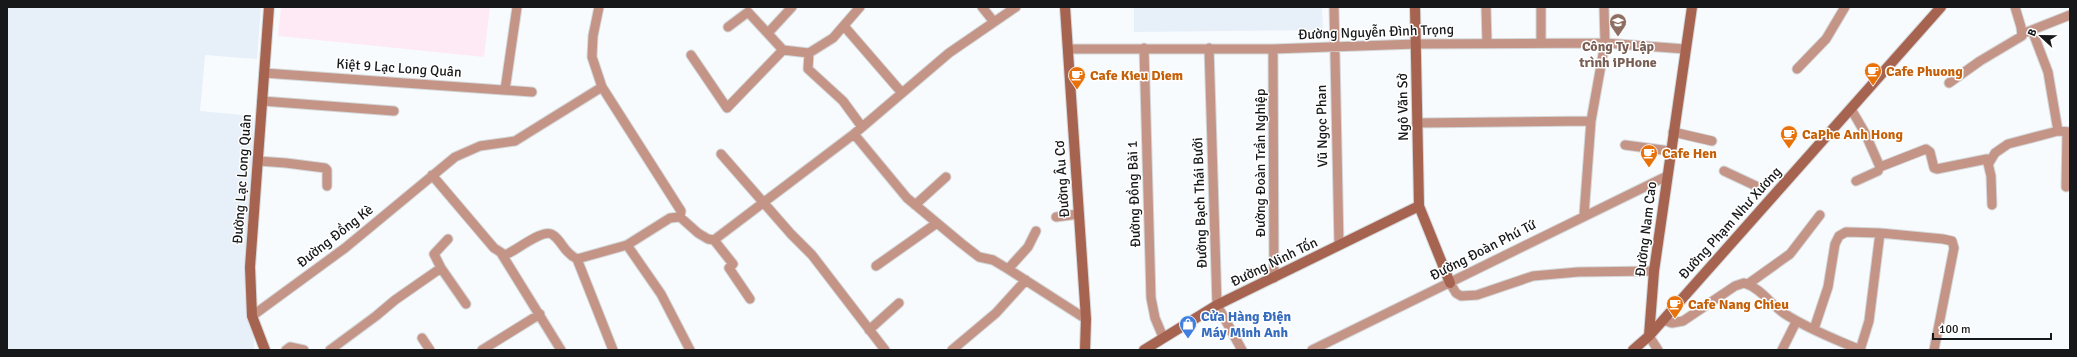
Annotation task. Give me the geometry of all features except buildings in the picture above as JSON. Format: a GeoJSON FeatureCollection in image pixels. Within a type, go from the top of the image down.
{"type":"FeatureCollection","features":[{"type":"Feature","properties":{"kind":"street","name":"Đường Lạc Long Quân"},"geometry":{"type":"LineString","coordinates":[[265,350],[252,316],[250,267],[270,7]]}},
{"type":"Feature","properties":{"kind":"street"},"geometry":{"type":"LineString","coordinates":[[505,90],[517,7]]}},
{"type":"Feature","properties":{"kind":"street"},"geometry":{"type":"LineString","coordinates":[[599,7],[592,36],[592,57],[602,87],[680,211],[680,217]]}},
{"type":"Feature","properties":{"kind":"street"},"geometry":{"type":"LineString","coordinates":[[768,33],[792,7]]}},
{"type":"Feature","properties":{"kind":"street"},"geometry":{"type":"LineString","coordinates":[[728,27],[748,12],[783,50],[809,53],[833,38],[860,7]]}},
{"type":"Feature","properties":{"kind":"street"},"geometry":{"type":"LineString","coordinates":[[982,7],[994,22]]}},
{"type":"Feature","properties":{"kind":"street"},"geometry":{"type":"LineString","coordinates":[[714,240],[854,134],[949,53],[1016,7]]}},
{"type":"Feature","properties":{"kind":"street","name":"Đường Âu Cơ"},"geometry":{"type":"LineString","coordinates":[[1065,7],[1086,319],[1085,350]]}},
{"type":"Feature","properties":{"kind":"street","name":"Vũ Ngọc Phan"},"geometry":{"type":"LineString","coordinates":[[1334,7],[1339,245]]}},
{"type":"Feature","properties":{"kind":"street","name":"Ngô Văn Sở"},"geometry":{"type":"LineString","coordinates":[[1415,7],[1419,206]]}},
{"type":"Feature","properties":{"kind":"street"},"geometry":{"type":"LineString","coordinates":[[1486,7],[1487,44]]}},
{"type":"Feature","properties":{"kind":"street"},"geometry":{"type":"LineString","coordinates":[[1540,43],[1541,7]]}},
{"type":"Feature","properties":{"kind":"street"},"geometry":{"type":"LineString","coordinates":[[1584,215],[1591,121],[1605,43],[1604,7]]}},
{"type":"Feature","properties":{"kind":"street","name":"Đường Nam Cao"},"geometry":{"type":"LineString","coordinates":[[1649,336],[1654,271],[1670,151],[1692,7]]}},
{"type":"Feature","properties":{"kind":"street"},"geometry":{"type":"LineString","coordinates":[[1797,69],[1826,39],[1845,7]]}},
{"type":"Feature","properties":{"kind":"street","name":"Đường Phạm Như Xương"},"geometry":{"type":"LineString","coordinates":[[1633,350],[1649,336],[1941,7]]}},
{"type":"Feature","properties":{"kind":"street"},"geometry":{"type":"LineString","coordinates":[[2015,7],[2023,33]]}},
{"type":"Feature","properties":{"kind":"street"},"geometry":{"type":"LineString","coordinates":[[1949,83],[1980,60],[2022,36],[2023,33],[2070,15]]}},
{"type":"Feature","properties":{"kind":"street"},"geometry":{"type":"LineString","coordinates":[[844,26],[902,93]]}},
{"type":"Feature","properties":{"kind":"street"},"geometry":{"type":"LineString","coordinates":[[2032,30],[2048,72],[2065,132],[2066,186]]}},
{"type":"Feature","properties":{"kind":"street","name":"Đường Nguyễn Đình Trọng"},"geometry":{"type":"LineString","coordinates":[[1068,48],[1273,49],[1416,44],[1605,43],[1685,49]]}},
{"type":"Feature","properties":{"kind":"street","name":"Đường Đồng Bài 1"},"geometry":{"type":"LineString","coordinates":[[1144,48],[1151,298],[1155,318],[1163,338]]}},
{"type":"Feature","properties":{"kind":"street","name":"Đường Bạch Thái Bưởi"},"geometry":{"type":"LineString","coordinates":[[1209,48],[1217,305],[1242,350]]}},
{"type":"Feature","properties":{"kind":"street","name":"Đường Đoàn Trần Nghiệp"},"geometry":{"type":"LineString","coordinates":[[1273,49],[1274,278]]}},
{"type":"Feature","properties":{"kind":"street"},"geometry":{"type":"LineString","coordinates":[[691,55],[727,108],[783,50]]}},
{"type":"Feature","properties":{"kind":"street"},"geometry":{"type":"LineString","coordinates":[[809,53],[808,69],[843,101],[862,127]]}},
{"type":"Feature","properties":{"kind":"street","name":"Kiệt 9 Lạc Long Quân"},"geometry":{"type":"LineString","coordinates":[[264,73],[532,92]]}},
{"type":"Feature","properties":{"kind":"street","name":"Đường Đồng Kè"},"geometry":{"type":"LineString","coordinates":[[252,316],[345,248],[455,157],[480,146],[515,141],[602,87]]}},
{"type":"Feature","properties":{"kind":"street"},"geometry":{"type":"LineString","coordinates":[[262,101],[394,111]]}},
{"type":"Feature","properties":{"kind":"street"},"geometry":{"type":"LineString","coordinates":[[1851,109],[1865,133],[1880,167]]}},
{"type":"Feature","properties":{"kind":"street"},"geometry":{"type":"LineString","coordinates":[[1417,122],[1591,121]]}},
{"type":"Feature","properties":{"kind":"street"},"geometry":{"type":"LineString","coordinates":[[1673,132],[1712,141]]}},
{"type":"Feature","properties":{"kind":"street"},"geometry":{"type":"LineString","coordinates":[[1989,163],[1995,153],[2008,144],[2065,132]]}},
{"type":"Feature","properties":{"kind":"street"},"geometry":{"type":"LineString","coordinates":[[854,134],[907,198],[979,257],[993,260],[1086,319]]}},
{"type":"Feature","properties":{"kind":"street"},"geometry":{"type":"LineString","coordinates":[[1625,145],[1670,151]]}},
{"type":"Feature","properties":{"kind":"street"},"geometry":{"type":"LineString","coordinates":[[1856,181],[1878,171],[1880,167],[1926,149],[1930,152],[1934,168],[1937,170],[1984,158],[1987,159],[1989,163],[1992,205]]}},
{"type":"Feature","properties":{"kind":"street"},"geometry":{"type":"LineString","coordinates":[[722,154],[791,234],[812,255],[885,350]]}},
{"type":"Feature","properties":{"kind":"street"},"geometry":{"type":"LineString","coordinates":[[258,161],[325,168],[327,170],[327,186]]}},
{"type":"Feature","properties":{"kind":"street"},"geometry":{"type":"LineString","coordinates":[[1724,172],[1756,186]]}},
{"type":"Feature","properties":{"kind":"street"},"geometry":{"type":"LineString","coordinates":[[432,175],[494,248],[501,253],[561,350]]}},
{"type":"Feature","properties":{"kind":"street","name":"Đường Đoàn Phú Tứ"},"geometry":{"type":"LineString","coordinates":[[1312,350],[1450,283],[1584,215],[1667,176]]}},
{"type":"Feature","properties":{"kind":"street"},"geometry":{"type":"LineString","coordinates":[[914,204],[946,177]]}},
{"type":"Feature","properties":{"kind":"street"},"geometry":{"type":"LineString","coordinates":[[1419,206],[1450,283],[1456,293],[1461,296],[1477,295],[1533,276],[1578,272],[1654,271]]}},
{"type":"Feature","properties":{"kind":"street","name":"Đường Ninh Tốn"},"geometry":{"type":"LineString","coordinates":[[1144,350],[1217,305],[1419,206]]}},
{"type":"Feature","properties":{"kind":"street"},"geometry":{"type":"LineString","coordinates":[[1056,217],[1079,214]]}},
{"type":"Feature","properties":{"kind":"street"},"geometry":{"type":"LineString","coordinates":[[1748,284],[1794,250],[1820,215]]}},
{"type":"Feature","properties":{"kind":"street"},"geometry":{"type":"LineString","coordinates":[[501,253],[510,253],[536,237],[548,233],[553,234],[568,255],[577,259],[627,246],[670,218],[680,217],[698,233],[708,239],[714,240],[733,264],[729,268],[750,298]]}},
{"type":"Feature","properties":{"kind":"street"},"geometry":{"type":"LineString","coordinates":[[876,266],[937,223]]}},
{"type":"Feature","properties":{"kind":"street"},"geometry":{"type":"LineString","coordinates":[[1008,269],[1028,247],[1036,231]]}},
{"type":"Feature","properties":{"kind":"street"},"geometry":{"type":"LineString","coordinates":[[1814,329],[1828,287],[1835,244],[1839,236],[1846,232],[1880,233],[1952,241],[1954,248],[1934,350]]}},
{"type":"Feature","properties":{"kind":"street"},"geometry":{"type":"LineString","coordinates":[[1663,320],[1672,323],[1683,321],[1735,286],[1741,283],[1748,284],[1757,289],[1783,313],[1796,322],[1860,350],[1869,321],[1880,233]]}},
{"type":"Feature","properties":{"kind":"street"},"geometry":{"type":"LineString","coordinates":[[448,240],[434,254],[438,270],[466,304]]}},
{"type":"Feature","properties":{"kind":"street"},"geometry":{"type":"LineString","coordinates":[[627,246],[661,294],[690,350]]}},
{"type":"Feature","properties":{"kind":"street"},"geometry":{"type":"LineString","coordinates":[[577,259],[613,350]]}},
{"type":"Feature","properties":{"kind":"street"},"geometry":{"type":"LineString","coordinates":[[330,350],[376,316],[394,300],[438,270]]}},
{"type":"Feature","properties":{"kind":"street"},"geometry":{"type":"LineString","coordinates":[[952,350],[996,314],[1026,280]]}},
{"type":"Feature","properties":{"kind":"street"},"geometry":{"type":"LineString","coordinates":[[869,330],[899,304]]}},
{"type":"Feature","properties":{"kind":"street"},"geometry":{"type":"LineString","coordinates":[[482,350],[540,314]]}},
{"type":"Feature","properties":{"kind":"street"},"geometry":{"type":"LineString","coordinates":[[1782,350],[1796,322]]}},
{"type":"Feature","properties":{"kind":"street"},"geometry":{"type":"LineString","coordinates":[[1649,336],[1658,350]]}},
{"type":"Feature","properties":{"kind":"street"},"geometry":{"type":"LineString","coordinates":[[422,338],[430,350]]}},
{"type":"Feature","properties":{"kind":"street"},"geometry":{"type":"LineString","coordinates":[[286,350],[290,347],[304,350]]}},
{"type":"Feature","properties":{"kind":"shaded area"},"geometry":{"type":"Polygon","coordinates":[[[7,7],[261,7],[257,59],[205,55],[200,111],[253,116],[254,350],[7,350],[7,7]]]}},
{"type":"Feature","properties":{"kind":"shaded area"},"geometry":{"type":"Polygon","coordinates":[[[281,7],[490,7],[484,57],[278,36],[281,7]]]}},
{"type":"Feature","properties":{"kind":"shaded area"},"geometry":{"type":"Polygon","coordinates":[[[1134,7],[1322,7],[1323,30],[1134,32],[1134,7]]]}},
{"type":"Feature","properties":{"kind":"place","name":"Công Ty Lập trình iPHone"},"geometry":{"type":"Point","coordinates":[1618,37]}},
{"type":"Feature","properties":{"kind":"place","name":"Cafe Phuong"},"geometry":{"type":"Point","coordinates":[1873,86]}},
{"type":"Feature","properties":{"kind":"place","name":"Cafe Kieu Diem"},"geometry":{"type":"Point","coordinates":[1077,90]}},
{"type":"Feature","properties":{"kind":"place","name":"CaPhe Anh Hong"},"geometry":{"type":"Point","coordinates":[1789,149]}},
{"type":"Feature","properties":{"kind":"place","name":"Cafe Hen"},"geometry":{"type":"Point","coordinates":[1649,168]}},
{"type":"Feature","properties":{"kind":"place","name":"Cafe Nang Chieu"},"geometry":{"type":"Point","coordinates":[1675,319]}},
{"type":"Feature","properties":{"kind":"place","name":"Cửa Hàng Điện Máy Minh Anh"},"geometry":{"type":"Point","coordinates":[1188,339]}}]}
